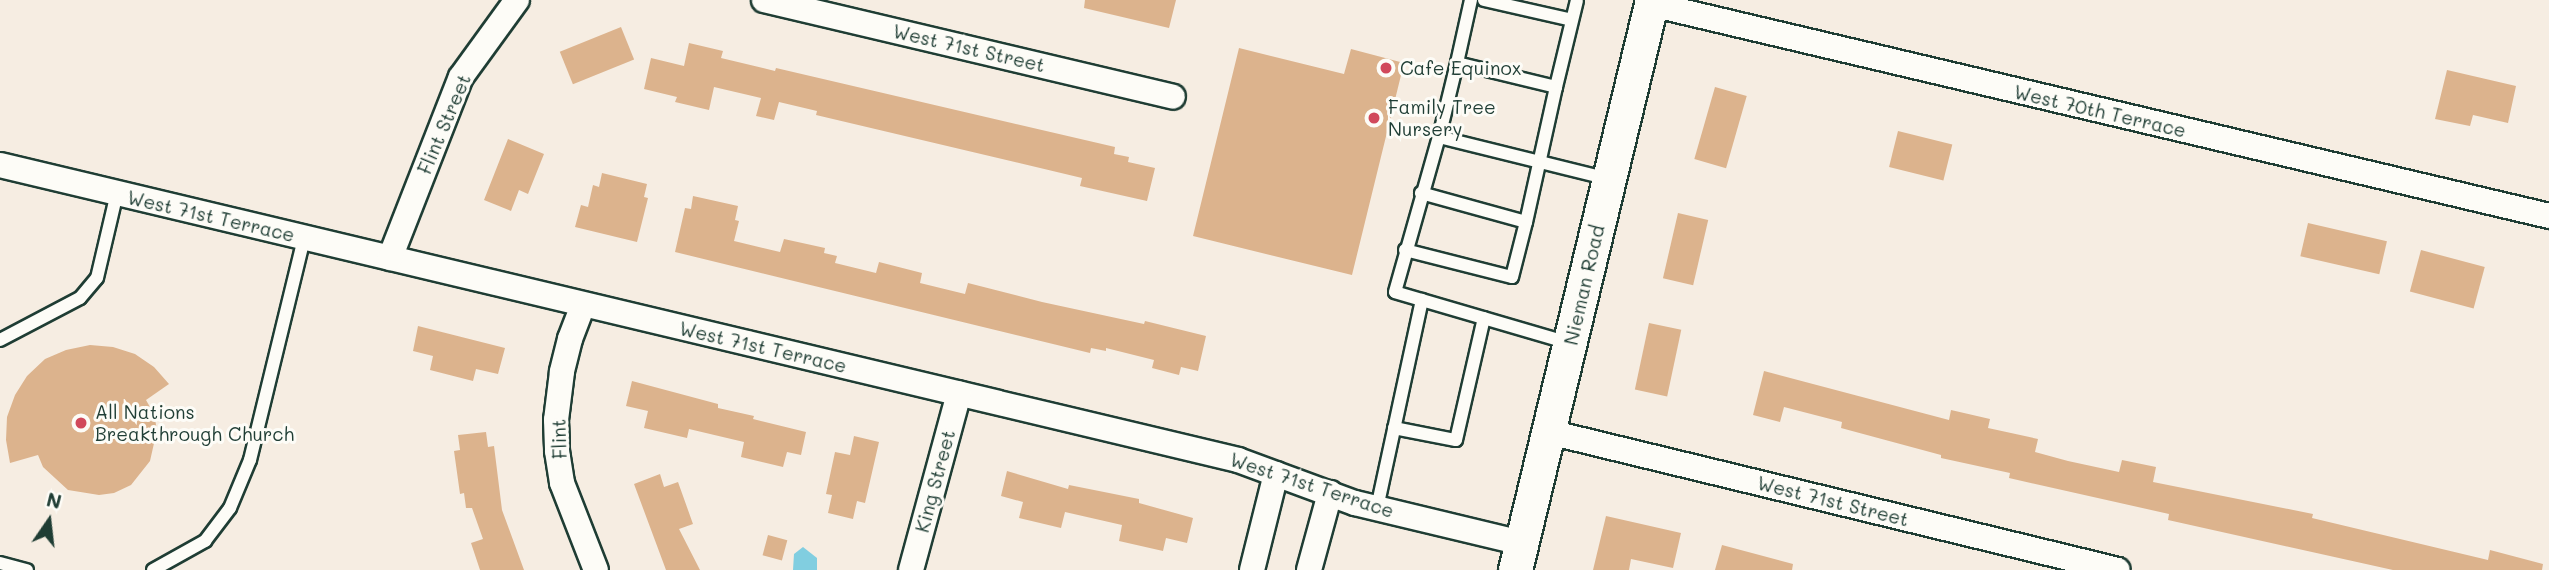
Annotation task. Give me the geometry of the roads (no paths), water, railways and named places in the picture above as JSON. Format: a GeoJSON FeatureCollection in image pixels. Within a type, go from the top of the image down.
{"type":"FeatureCollection","features":[{"type":"Feature","properties":{"kind":"main road","name":"Nieman Road"},"geometry":{"type":"LineString","coordinates":[[1518,557],[1652,2]]}},
{"type":"Feature","properties":{"kind":"street","name":"Flint Street"},"geometry":{"type":"LineString","coordinates":[[390,258],[461,77],[517,0]]}},
{"type":"Feature","properties":{"kind":"street","name":"West 71st Street"},"geometry":{"type":"LineString","coordinates":[[764,0],[1173,97]]}},
{"type":"Feature","properties":{"kind":"street","name":"West 70th Terrace"},"geometry":{"type":"LineString","coordinates":[[1652,2],[2549,216]]}},
{"type":"Feature","properties":{"kind":"street","name":"West 71st Terrace"},"geometry":{"type":"LineString","coordinates":[[0,165],[1238,460],[1518,557]]}},
{"type":"Feature","properties":{"kind":"street","name":"Flint"},"geometry":{"type":"LineString","coordinates":[[583,305],[570,339],[562,372],[557,441],[562,483],[596,570]]}},
{"type":"Feature","properties":{"kind":"street","name":"King Street"},"geometry":{"type":"LineString","coordinates":[[911,570],[959,393]]}},
{"type":"Feature","properties":{"kind":"street","name":"West 71st Street"},"geometry":{"type":"LineString","coordinates":[[1549,432],[2118,570]]}},
{"type":"Feature","properties":{"kind":"street"},"geometry":{"type":"LineString","coordinates":[[1252,570],[1276,474]]}},
{"type":"Feature","properties":{"kind":"street"},"geometry":{"type":"LineString","coordinates":[[1309,570],[1330,494]]}},
{"type":"Feature","properties":{"kind":"lane"},"geometry":{"type":"LineString","coordinates":[[1471,0],[1439,137],[1395,292],[1570,343]]}},
{"type":"Feature","properties":{"kind":"lane"},"geometry":{"type":"LineString","coordinates":[[1484,0],[1572,20]]}},
{"type":"Feature","properties":{"kind":"lane"},"geometry":{"type":"LineString","coordinates":[[1405,250],[1512,277],[1577,0]]}},
{"type":"Feature","properties":{"kind":"lane"},"geometry":{"type":"LineString","coordinates":[[1457,63],[1556,87]]}},
{"type":"Feature","properties":{"kind":"lane"},"geometry":{"type":"LineString","coordinates":[[1439,137],[1609,180]]}},
{"type":"Feature","properties":{"kind":"lane"},"geometry":{"type":"LineString","coordinates":[[0,340],[80,298],[97,278],[117,193]]}},
{"type":"Feature","properties":{"kind":"lane"},"geometry":{"type":"LineString","coordinates":[[1421,193],[1526,222]]}},
{"type":"Feature","properties":{"kind":"lane"},"geometry":{"type":"LineString","coordinates":[[153,570],[205,541],[230,508],[250,460],[304,238]]}},
{"type":"Feature","properties":{"kind":"lane"},"geometry":{"type":"LineString","coordinates":[[1377,508],[1422,300]]}},
{"type":"Feature","properties":{"kind":"lane"},"geometry":{"type":"LineString","coordinates":[[1394,428],[1456,440],[1484,318]]}},
{"type":"Feature","properties":{"kind":"lane"},"geometry":{"type":"LineString","coordinates":[[0,563],[27,570]]}},
{"type":"Feature","properties":{"kind":"water"},"geometry":{"type":"Polygon","coordinates":[[[803,547],[817,558],[817,570],[793,570],[794,554],[803,547]]]}},
{"type":"Feature","properties":{"kind":"place","name":"Cafe Equinox"},"geometry":{"type":"Point","coordinates":[1386,68]}},
{"type":"Feature","properties":{"kind":"place","name":"Family Tree Nursery"},"geometry":{"type":"Point","coordinates":[1374,118]}},
{"type":"Feature","properties":{"kind":"place","name":"All Nations Breakthrough Church"},"geometry":{"type":"Point","coordinates":[81,423]}}]}
